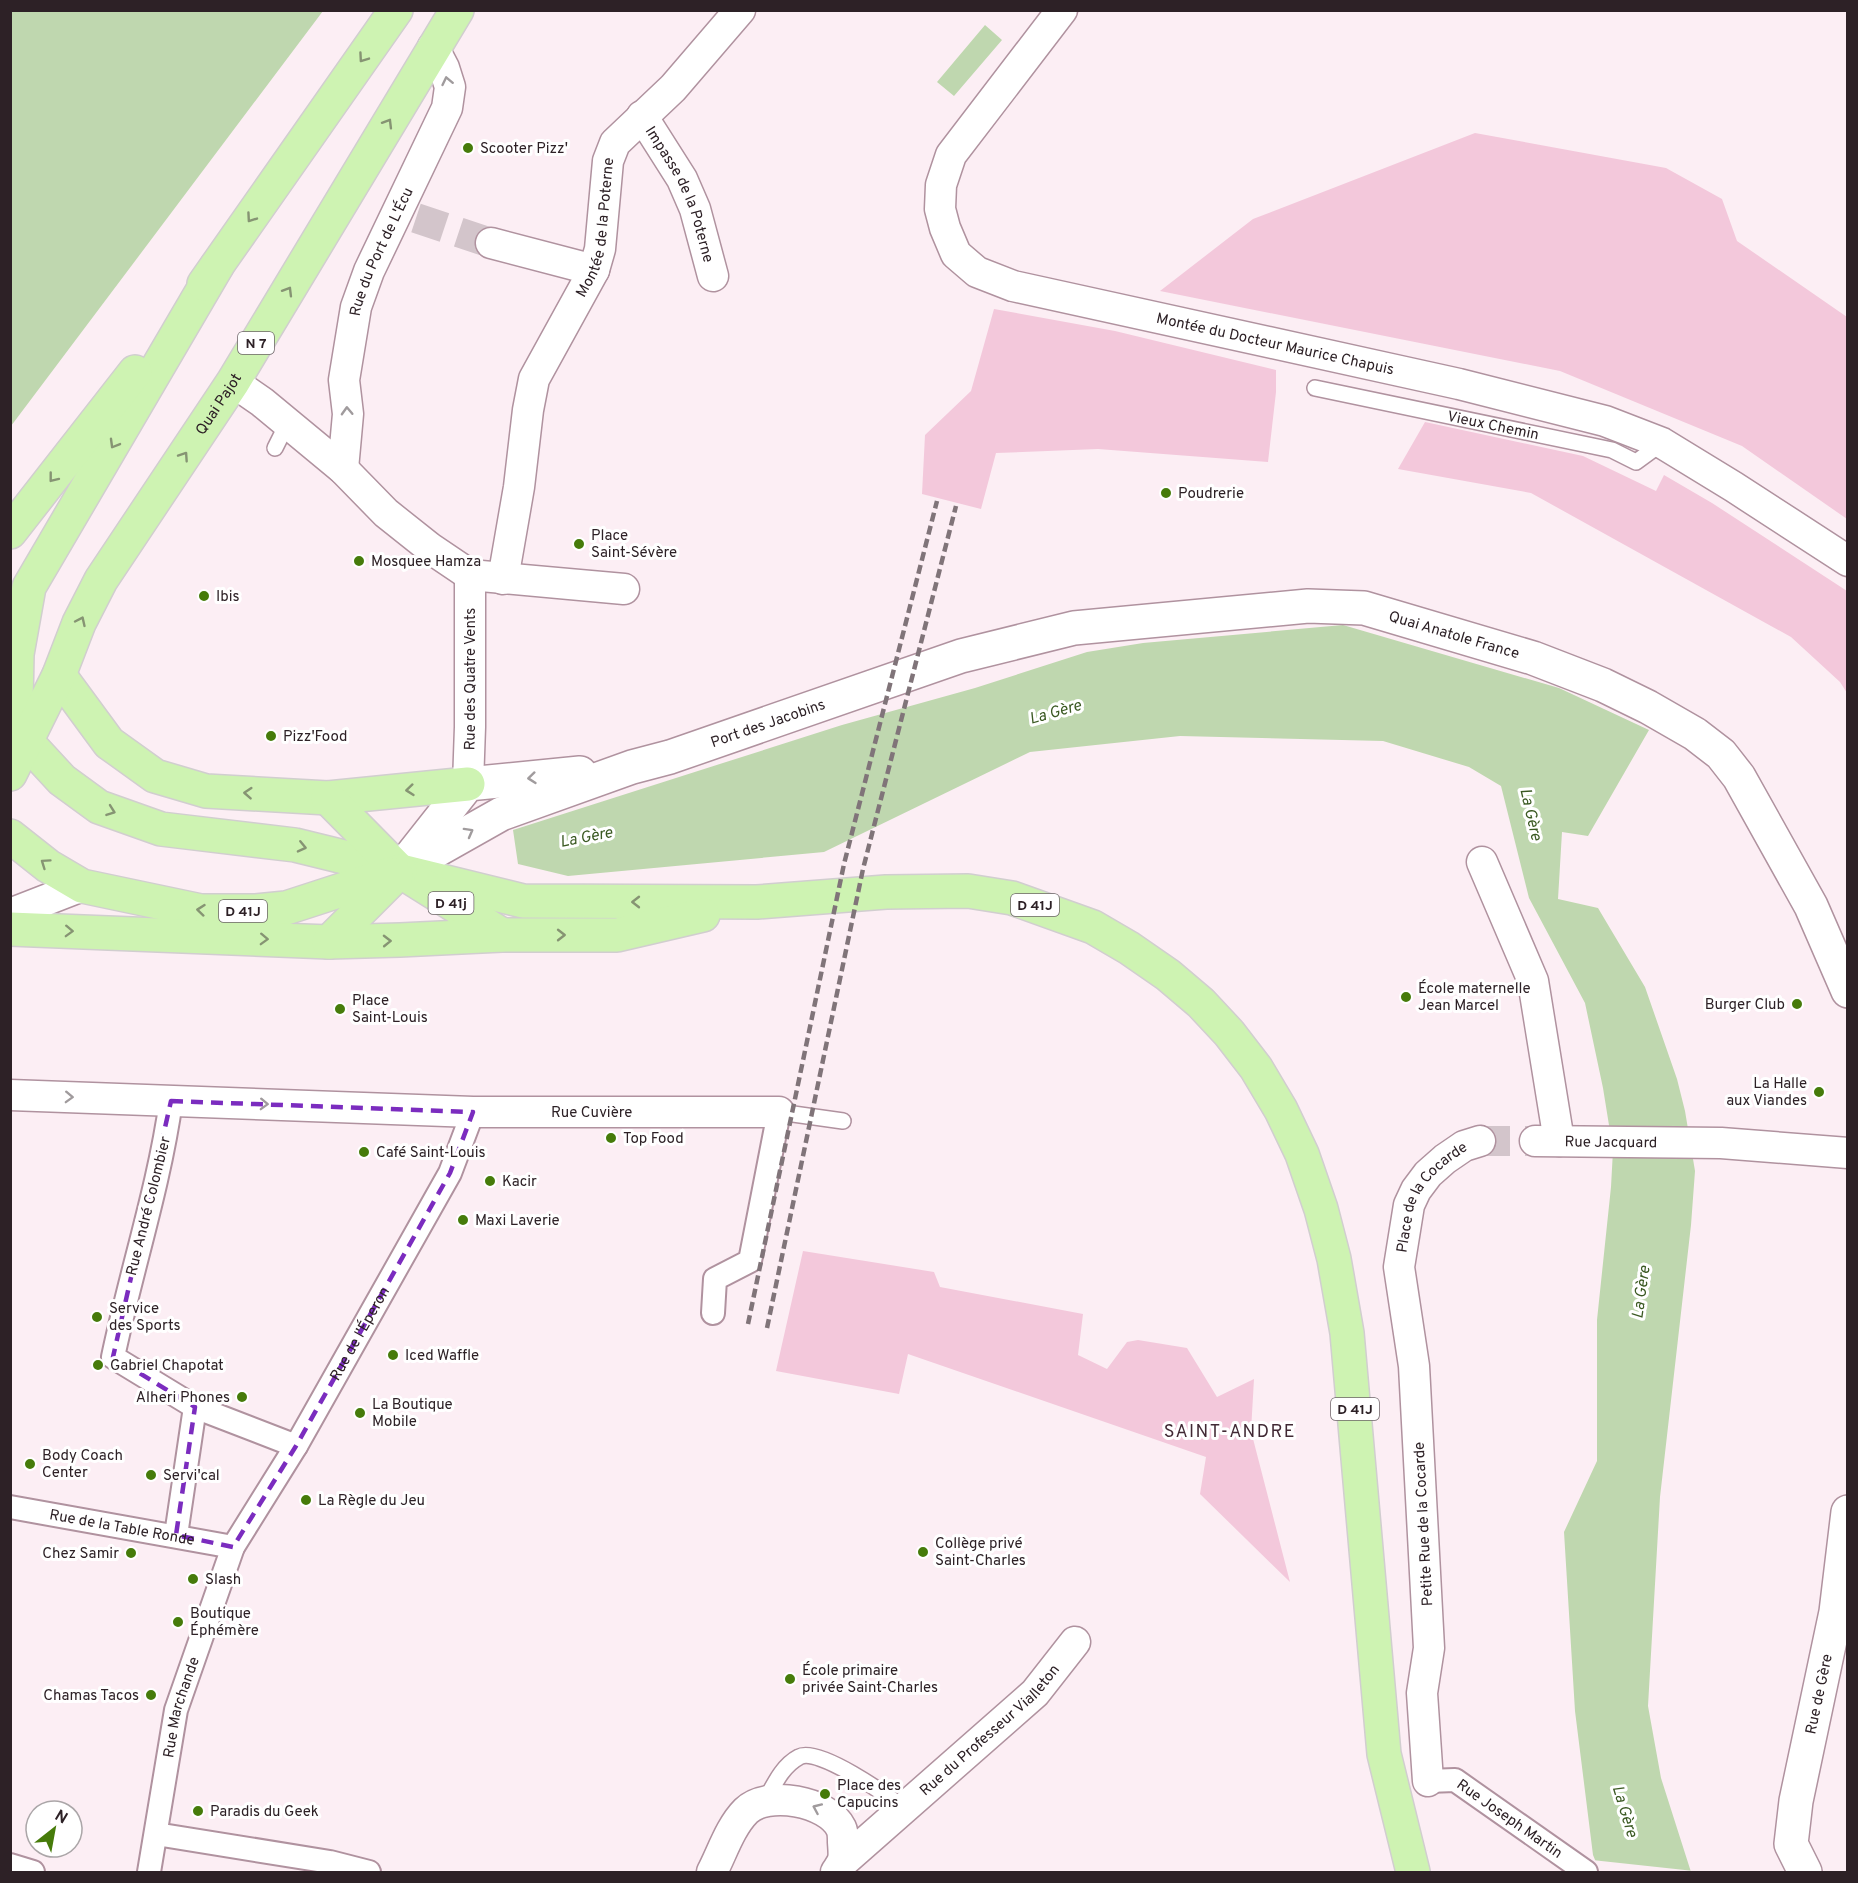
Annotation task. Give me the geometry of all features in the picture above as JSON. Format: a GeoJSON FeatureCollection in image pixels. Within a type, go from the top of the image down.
{"type":"FeatureCollection","features":[{"type":"Feature","properties":{"kind":"main road"},"geometry":{"type":"LineString","coordinates":[[11,531],[218,266],[396,10]]}},
{"type":"Feature","properties":{"kind":"main road","name":"Quai Pajot"},"geometry":{"type":"LineString","coordinates":[[10,774],[59,675],[79,623],[101,580],[233,382],[457,10]]}},
{"type":"Feature","properties":{"kind":"main road"},"geometry":{"type":"LineString","coordinates":[[218,266],[30,587],[16,654],[16,705],[25,741],[62,780],[99,807],[161,829],[295,846],[400,871],[501,814],[632,767]]}},
{"type":"Feature","properties":{"kind":"main road","name":"Quai Anatole France"},"geometry":{"type":"LineString","coordinates":[[902,677],[961,656],[1074,628],[1308,606],[1364,608],[1533,658],[1603,685],[1648,707],[1695,734],[1721,754],[1739,777],[1811,906],[1848,991]]}},
{"type":"Feature","properties":{"kind":"main road"},"geometry":{"type":"LineString","coordinates":[[59,675],[109,743],[155,776],[206,791],[328,798],[632,767]]}},
{"type":"Feature","properties":{"kind":"main road","name":"Port des Jacobins"},"geometry":{"type":"LineString","coordinates":[[632,767],[670,757],[902,677]]}},
{"type":"Feature","properties":{"kind":"main road"},"geometry":{"type":"LineString","coordinates":[[329,942],[400,871],[468,784]]}},
{"type":"Feature","properties":{"kind":"main road"},"geometry":{"type":"LineString","coordinates":[[328,798],[400,871]]}},
{"type":"Feature","properties":{"kind":"main road","name":"D 41J"},"geometry":{"type":"LineString","coordinates":[[10,836],[48,866],[82,886],[201,911],[256,911],[286,908],[400,871],[523,902],[757,902],[886,892],[968,891],[1012,898],[1051,910],[1093,927],[1130,948],[1168,975],[1201,1003],[1229,1033],[1256,1068],[1281,1110],[1302,1154],[1321,1209],[1334,1259],[1347,1333],[1384,1754],[1413,1872]]}},
{"type":"Feature","properties":{"kind":"main road","name":"D 41j"},"geometry":{"type":"LineString","coordinates":[[400,871],[502,935]]}},
{"type":"Feature","properties":{"kind":"main road","name":"D 41J"},"geometry":{"type":"LineString","coordinates":[[10,929],[329,942],[502,935],[616,935],[757,902]]}},
{"type":"Feature","properties":{"kind":"main road","name":"Rue de Gère"},"geometry":{"type":"LineString","coordinates":[[1805,1872],[1791,1845],[1796,1800],[1836,1612],[1848,1512]]}},
{"type":"Feature","properties":{"kind":"street","name":"Montée de la Poterne"},"geometry":{"type":"LineString","coordinates":[[503,579],[534,379],[594,270],[600,249],[608,160],[615,143],[673,88],[740,10]]}},
{"type":"Feature","properties":{"kind":"street","name":"Montée du Docteur Maurice Chapuis"},"geometry":{"type":"LineString","coordinates":[[1062,10],[951,155],[941,185],[940,209],[945,228],[956,254],[977,272],[1013,286],[1459,384],[1605,421],[1662,443],[1734,486],[1848,561]]}},
{"type":"Feature","properties":{"kind":"street","name":"Rue du Port de L'Écu"},"geometry":{"type":"LineString","coordinates":[[343,469],[348,414],[344,380],[356,307],[369,271],[407,215],[447,108],[450,87],[434,47]]}},
{"type":"Feature","properties":{"kind":"street","name":"Impasse de la Poterne"},"geometry":{"type":"LineString","coordinates":[[642,116],[682,179],[700,224],[713,276]]}},
{"type":"Feature","properties":{"kind":"street"},"geometry":{"type":"LineString","coordinates":[[491,243],[594,270]]}},
{"type":"Feature","properties":{"kind":"street"},"geometry":{"type":"LineString","coordinates":[[233,382],[262,402],[281,436],[343,469],[386,513],[430,548],[470,575],[624,589]]}},
{"type":"Feature","properties":{"kind":"street","name":"Rue des Quatre Vents"},"geometry":{"type":"LineString","coordinates":[[468,784],[470,575]]}},
{"type":"Feature","properties":{"kind":"street","name":"Rue Jacquard"},"geometry":{"type":"LineString","coordinates":[[1482,862],[1533,981],[1560,1141],[1721,1143],[1848,1154]]}},
{"type":"Feature","properties":{"kind":"street"},"geometry":{"type":"LineString","coordinates":[[10,914],[82,886]]}},
{"type":"Feature","properties":{"kind":"street"},"geometry":{"type":"LineString","coordinates":[[10,1095],[171,1101]]}},
{"type":"Feature","properties":{"kind":"street","name":"Rue Cuvière"},"geometry":{"type":"LineString","coordinates":[[171,1101],[473,1112],[779,1112]]}},
{"type":"Feature","properties":{"kind":"street","name":"Rue André Colombier"},"geometry":{"type":"LineString","coordinates":[[171,1101],[166,1138],[112,1357],[195,1407]]}},
{"type":"Feature","properties":{"kind":"street","name":"Rue de l'Éperon"},"geometry":{"type":"LineString","coordinates":[[232,1547],[296,1446],[450,1173],[473,1112]]}},
{"type":"Feature","properties":{"kind":"street"},"geometry":{"type":"LineString","coordinates":[[713,1313],[715,1279],[750,1261],[779,1112]]}},
{"type":"Feature","properties":{"kind":"street","name":"Place de la Cocarde"},"geometry":{"type":"LineString","coordinates":[[1399,1267],[1409,1205],[1416,1190],[1428,1174],[1445,1159],[1464,1146],[1480,1141]]}},
{"type":"Feature","properties":{"kind":"street","name":"Petite Rue de la Cocarde"},"geometry":{"type":"LineString","coordinates":[[1399,1267],[1416,1390],[1429,1648],[1422,1693],[1428,1781]]}},
{"type":"Feature","properties":{"kind":"street"},"geometry":{"type":"LineString","coordinates":[[176,1535],[195,1407],[296,1446]]}},
{"type":"Feature","properties":{"kind":"street","name":"Rue de la Table Ronde"},"geometry":{"type":"LineString","coordinates":[[10,1507],[176,1535],[232,1547]]}},
{"type":"Feature","properties":{"kind":"street","name":"Rue Marchande"},"geometry":{"type":"LineString","coordinates":[[149,1872],[176,1710],[232,1547]]}},
{"type":"Feature","properties":{"kind":"street","name":"Rue du Professeur Vialleton"},"geometry":{"type":"LineString","coordinates":[[840,1866],[1035,1693],[1076,1642]]}},
{"type":"Feature","properties":{"kind":"street","name":"Rue Joseph Martin"},"geometry":{"type":"LineString","coordinates":[[1428,1781],[1455,1780],[1586,1872]]}},
{"type":"Feature","properties":{"kind":"street"},"geometry":{"type":"LineString","coordinates":[[712,1872],[736,1824],[747,1810],[765,1801],[799,1801],[822,1809],[842,1829],[840,1866]]}},
{"type":"Feature","properties":{"kind":"street"},"geometry":{"type":"LineString","coordinates":[[156,1834],[330,1862],[369,1872]]}},
{"type":"Feature","properties":{"kind":"street"},"geometry":{"type":"LineString","coordinates":[[10,1865],[33,1872]]}},
{"type":"Feature","properties":{"kind":"lane","name":"Vieux Chemin"},"geometry":{"type":"LineString","coordinates":[[1315,388],[1612,450],[1636,462],[1662,443]]}},
{"type":"Feature","properties":{"kind":"lane"},"geometry":{"type":"LineString","coordinates":[[779,1112],[843,1121]]}},
{"type":"Feature","properties":{"kind":"lane"},"geometry":{"type":"LineString","coordinates":[[765,1801],[784,1768],[801,1756],[813,1755],[848,1770],[905,1809]]}},
{"type":"Feature","properties":{"kind":"highlighted area"},"geometry":{"type":"Polygon","coordinates":[[[171,1101],[473,1112],[450,1173],[296,1446],[233,1547],[176,1535],[195,1407],[113,1357],[171,1101]]]}},
{"type":"Feature","properties":{"kind":"shaded area"},"geometry":{"type":"Polygon","coordinates":[[[1475,133],[1666,168],[1722,199],[1737,241],[1847,317],[1847,519],[1742,446],[1560,371],[1160,291],[1253,219],[1475,133]]]}},
{"type":"Feature","properties":{"kind":"shaded area"},"geometry":{"type":"Polygon","coordinates":[[[994,309],[1115,331],[1276,370],[1276,392],[1268,462],[1098,449],[996,453],[981,509],[922,494],[925,435],[971,391],[994,309]]]}},
{"type":"Feature","properties":{"kind":"shaded area"},"geometry":{"type":"Polygon","coordinates":[[[1425,422],[1583,456],[1656,491],[1664,475],[1712,503],[1847,591],[1847,693],[1840,682],[1791,637],[1531,493],[1398,469],[1425,422]]]}},
{"type":"Feature","properties":{"kind":"shaded area"},"geometry":{"type":"Polygon","coordinates":[[[803,1251],[934,1272],[940,1287],[1083,1314],[1078,1355],[1107,1369],[1127,1342],[1138,1340],[1187,1348],[1217,1397],[1254,1379],[1251,1431],[1290,1582],[1200,1494],[1206,1457],[908,1354],[899,1394],[776,1371],[803,1251]]]}},
{"type":"Feature","properties":{"kind":"water"},"geometry":{"type":"Polygon","coordinates":[[[10,11],[323,11],[11,426],[10,11]]]}},
{"type":"Feature","properties":{"kind":"water"},"geometry":{"type":"Polygon","coordinates":[[[985,25],[1002,40],[954,96],[937,82],[985,25]]]}},
{"type":"Feature","properties":{"kind":"water","name":"La Gère"},"geometry":{"type":"Polygon","coordinates":[[[1343,625],[1559,688],[1649,730],[1588,836],[1562,832],[1558,899],[1598,908],[1645,987],[1677,1079],[1695,1171],[1660,1497],[1648,1706],[1661,1778],[1691,1872],[1600,1872],[1593,1855],[1575,1711],[1564,1532],[1597,1461],[1597,1320],[1613,1150],[1585,1003],[1529,898],[1501,786],[1469,767],[1383,741],[1180,736],[1030,752],[824,852],[568,876],[518,864],[513,830],[842,725],[975,688],[1087,652],[1143,643],[1343,625]]]}},
{"type":"Feature","properties":{"kind":"pier"},"geometry":{"type":"Polygon","coordinates":[[[1592,1860],[1694,1871],[1694,1872],[1597,1872],[1592,1860]]]}},
{"type":"Feature","properties":{"kind":"tunnel"},"geometry":{"type":"LineString","coordinates":[[416,218],[491,243]]}},
{"type":"Feature","properties":{"kind":"tunnel"},"geometry":{"type":"LineString","coordinates":[[1480,1141],[1535,1141]]}},
{"type":"Feature","properties":{"kind":"railway"},"geometry":{"type":"LineString","coordinates":[[748,1324],[844,864],[937,501]]}},
{"type":"Feature","properties":{"kind":"railway"},"geometry":{"type":"LineString","coordinates":[[767,1328],[863,869],[956,506]]}},
{"type":"Feature","properties":{"kind":"place","name":"Scooter Pizz'"},"geometry":{"type":"Point","coordinates":[468,148]}},
{"type":"Feature","properties":{"kind":"place","name":"Poudrerie"},"geometry":{"type":"Point","coordinates":[1166,493]}},
{"type":"Feature","properties":{"kind":"place","name":"Place Saint-Sévère"},"geometry":{"type":"Point","coordinates":[579,544]}},
{"type":"Feature","properties":{"kind":"place","name":"Mosquee Hamza"},"geometry":{"type":"Point","coordinates":[359,561]}},
{"type":"Feature","properties":{"kind":"place","name":"Ibis"},"geometry":{"type":"Point","coordinates":[204,596]}},
{"type":"Feature","properties":{"kind":"place","name":"Pizz'Food"},"geometry":{"type":"Point","coordinates":[271,736]}},
{"type":"Feature","properties":{"kind":"place","name":"École maternelle Jean Marcel"},"geometry":{"type":"Point","coordinates":[1406,997]}},
{"type":"Feature","properties":{"kind":"place","name":"Burger Club"},"geometry":{"type":"Point","coordinates":[1797,1004]}},
{"type":"Feature","properties":{"kind":"place","name":"Place Saint-Louis"},"geometry":{"type":"Point","coordinates":[340,1009]}},
{"type":"Feature","properties":{"kind":"place","name":"La Halle aux Viandes"},"geometry":{"type":"Point","coordinates":[1819,1092]}},
{"type":"Feature","properties":{"kind":"place","name":"Top Food"},"geometry":{"type":"Point","coordinates":[611,1138]}},
{"type":"Feature","properties":{"kind":"place","name":"Café Saint-Louis"},"geometry":{"type":"Point","coordinates":[364,1152]}},
{"type":"Feature","properties":{"kind":"place","name":"Kacir"},"geometry":{"type":"Point","coordinates":[490,1181]}},
{"type":"Feature","properties":{"kind":"place","name":"Maxi Laverie"},"geometry":{"type":"Point","coordinates":[463,1220]}},
{"type":"Feature","properties":{"kind":"place","name":"Service des Sports"},"geometry":{"type":"Point","coordinates":[97,1317]}},
{"type":"Feature","properties":{"kind":"place","name":"Iced Waffle"},"geometry":{"type":"Point","coordinates":[393,1355]}},
{"type":"Feature","properties":{"kind":"place","name":"Gabriel Chapotat"},"geometry":{"type":"Point","coordinates":[98,1365]}},
{"type":"Feature","properties":{"kind":"place","name":"Alheri Phones"},"geometry":{"type":"Point","coordinates":[242,1397]}},
{"type":"Feature","properties":{"kind":"place","name":"La Boutique Mobile"},"geometry":{"type":"Point","coordinates":[360,1413]}},
{"type":"Feature","properties":{"kind":"place","name":"Body Coach Center"},"geometry":{"type":"Point","coordinates":[30,1464]}},
{"type":"Feature","properties":{"kind":"place","name":"Servi'cal"},"geometry":{"type":"Point","coordinates":[151,1475]}},
{"type":"Feature","properties":{"kind":"place","name":"La Règle du Jeu"},"geometry":{"type":"Point","coordinates":[306,1500]}},
{"type":"Feature","properties":{"kind":"place","name":"Collège privé Saint-Charles"},"geometry":{"type":"Point","coordinates":[923,1552]}},
{"type":"Feature","properties":{"kind":"place","name":"Chez Samir"},"geometry":{"type":"Point","coordinates":[131,1553]}},
{"type":"Feature","properties":{"kind":"place","name":"Slash"},"geometry":{"type":"Point","coordinates":[193,1579]}},
{"type":"Feature","properties":{"kind":"place","name":"Boutique Éphémère"},"geometry":{"type":"Point","coordinates":[178,1622]}},
{"type":"Feature","properties":{"kind":"place","name":"École primaire privée Saint-Charles"},"geometry":{"type":"Point","coordinates":[790,1679]}},
{"type":"Feature","properties":{"kind":"place","name":"Chamas Tacos"},"geometry":{"type":"Point","coordinates":[151,1695]}},
{"type":"Feature","properties":{"kind":"place","name":"Place des Capucins"},"geometry":{"type":"Point","coordinates":[825,1794]}},
{"type":"Feature","properties":{"kind":"place","name":"Paradis du Geek"},"geometry":{"type":"Point","coordinates":[198,1811]}},
{"type":"Feature","properties":{"kind":"district","name":"SAINT-ANDRE"},"geometry":{"type":"Point","coordinates":[1230,1431]}}]}
